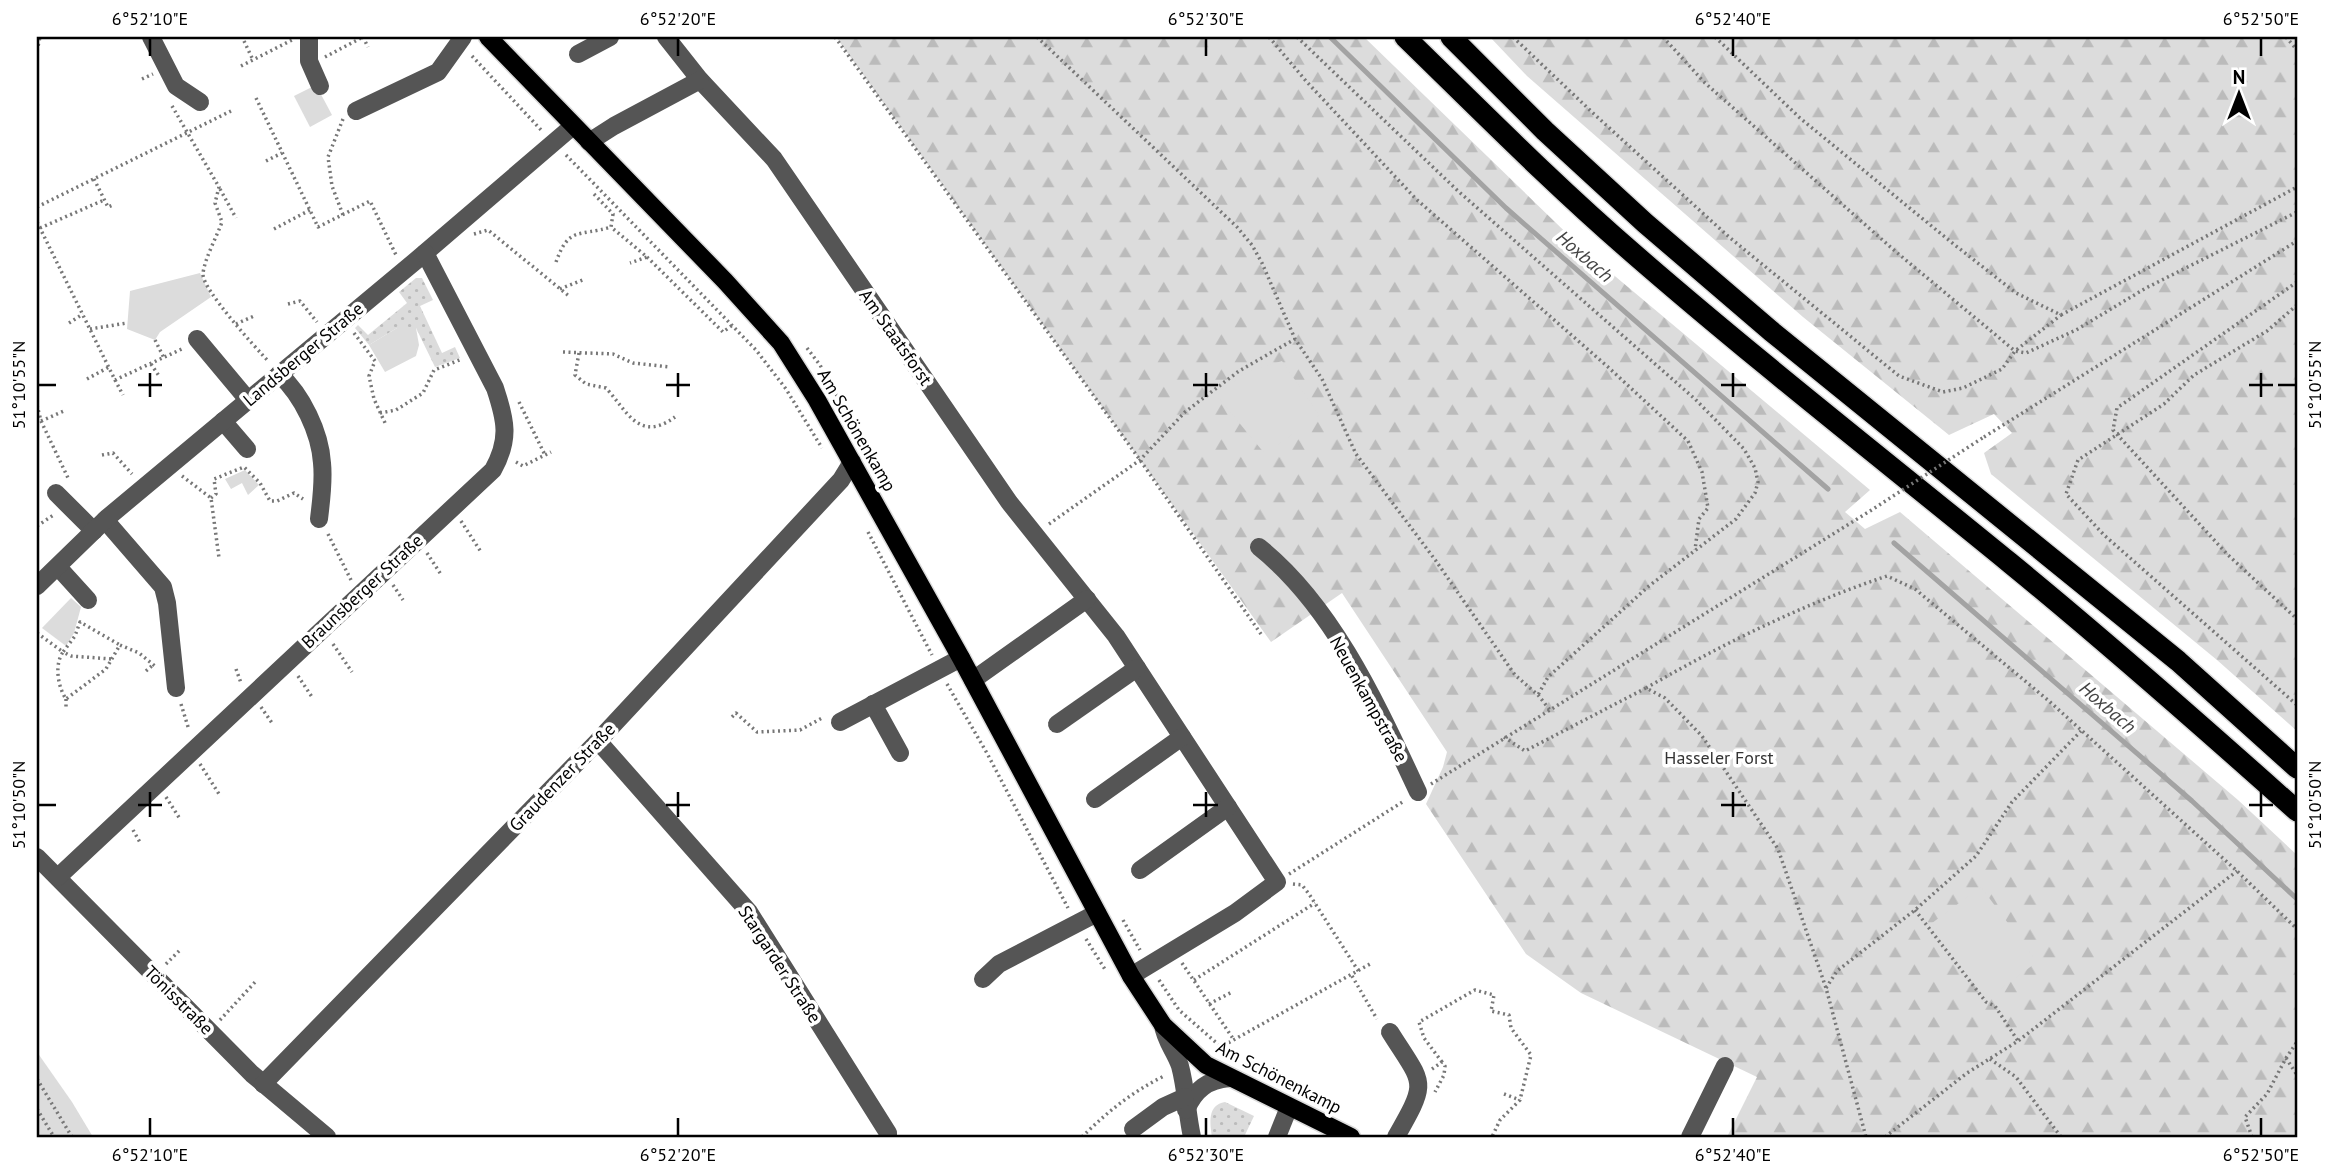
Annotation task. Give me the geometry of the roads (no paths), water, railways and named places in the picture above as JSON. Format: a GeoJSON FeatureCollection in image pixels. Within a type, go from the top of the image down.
{"type":"FeatureCollection","features":[{"type":"Feature","properties":{"kind":"highway"},"geometry":{"type":"LineString","coordinates":[[1405,37],[1524,154],[1631,252],[1761,362],[2063,607],[2157,686],[2297,811]]}},
{"type":"Feature","properties":{"kind":"highway"},"geometry":{"type":"LineString","coordinates":[[1451,37],[1545,131],[1666,241],[1771,331],[2178,661],[2297,768]]}},
{"type":"Feature","properties":{"kind":"main road","name":"Am Schönenkamp"},"geometry":{"type":"LineString","coordinates":[[488,37],[725,281],[781,343],[817,400],[961,658],[1131,976],[1163,1025],[1206,1065],[1352,1137]]}},
{"type":"Feature","properties":{"kind":"street"},"geometry":{"type":"LineString","coordinates":[[151,37],[176,86],[200,102]]}},
{"type":"Feature","properties":{"kind":"street"},"geometry":{"type":"LineString","coordinates":[[309,37],[309,61],[320,86]]}},
{"type":"Feature","properties":{"kind":"street"},"geometry":{"type":"LineString","coordinates":[[578,54],[610,37]]}},
{"type":"Feature","properties":{"kind":"street","name":"Am Staatsforst"},"geometry":{"type":"LineString","coordinates":[[666,37],[699,80],[774,159],[976,455],[1137,668],[1277,882],[1235,913]]}},
{"type":"Feature","properties":{"kind":"street"},"geometry":{"type":"LineString","coordinates":[[350,112],[438,72],[461,40]]}},
{"type":"Feature","properties":{"kind":"street"},"geometry":{"type":"LineString","coordinates":[[589,142],[614,125],[699,80]]}},
{"type":"Feature","properties":{"kind":"street","name":"Landsberger Straße"},"geometry":{"type":"LineString","coordinates":[[37,586],[58,567],[78,557],[99,526],[144,487],[573,126]]}},
{"type":"Feature","properties":{"kind":"street","name":"Braunsberger Straße"},"geometry":{"type":"LineString","coordinates":[[58,877],[493,470],[503,453],[506,432],[495,388],[425,253]]}},
{"type":"Feature","properties":{"kind":"street"},"geometry":{"type":"LineString","coordinates":[[192,343],[248,400]]}},
{"type":"Feature","properties":{"kind":"street"},"geometry":{"type":"LineString","coordinates":[[279,374],[300,398],[315,433],[322,460],[323,482],[319,519]]}},
{"type":"Feature","properties":{"kind":"street"},"geometry":{"type":"LineString","coordinates":[[223,421],[247,449]]}},
{"type":"Feature","properties":{"kind":"street","name":"Graudenzer Straße"},"geometry":{"type":"LineString","coordinates":[[263,1084],[598,741],[841,480],[852,462]]}},
{"type":"Feature","properties":{"kind":"street"},"geometry":{"type":"LineString","coordinates":[[56,493],[99,526],[163,587],[176,688]]}},
{"type":"Feature","properties":{"kind":"street","name":"Neuenkampstraße"},"geometry":{"type":"LineString","coordinates":[[1259,547],[1284,566],[1355,666],[1418,792]]}},
{"type":"Feature","properties":{"kind":"street"},"geometry":{"type":"LineString","coordinates":[[58,567],[88,600]]}},
{"type":"Feature","properties":{"kind":"street"},"geometry":{"type":"LineString","coordinates":[[973,680],[1087,599]]}},
{"type":"Feature","properties":{"kind":"street"},"geometry":{"type":"LineString","coordinates":[[840,722],[961,658]]}},
{"type":"Feature","properties":{"kind":"street"},"geometry":{"type":"LineString","coordinates":[[1058,724],[1137,668]]}},
{"type":"Feature","properties":{"kind":"street"},"geometry":{"type":"LineString","coordinates":[[873,704],[900,753]]}},
{"type":"Feature","properties":{"kind":"street"},"geometry":{"type":"LineString","coordinates":[[1095,799],[1182,737]]}},
{"type":"Feature","properties":{"kind":"street","name":"Stargarder Straße"},"geometry":{"type":"LineString","coordinates":[[598,741],[749,912],[888,1133],[888,1137]]}},
{"type":"Feature","properties":{"kind":"street"},"geometry":{"type":"LineString","coordinates":[[1140,870],[1228,807]]}},
{"type":"Feature","properties":{"kind":"street","name":"Tönisstraße"},"geometry":{"type":"LineString","coordinates":[[37,857],[263,1084],[327,1137]]}},
{"type":"Feature","properties":{"kind":"street"},"geometry":{"type":"LineString","coordinates":[[983,979],[999,964],[1097,913]]}},
{"type":"Feature","properties":{"kind":"street"},"geometry":{"type":"LineString","coordinates":[[1131,976],[1235,913],[1245,928]]}},
{"type":"Feature","properties":{"kind":"street"},"geometry":{"type":"LineString","coordinates":[[1163,1025],[1165,1038],[1182,1073],[1192,1137]]}},
{"type":"Feature","properties":{"kind":"street"},"geometry":{"type":"LineString","coordinates":[[1390,1031],[1418,1077],[1420,1089],[1396,1137]]}},
{"type":"Feature","properties":{"kind":"street"},"geometry":{"type":"LineString","coordinates":[[1690,1137],[1725,1066]]}},
{"type":"Feature","properties":{"kind":"street"},"geometry":{"type":"LineString","coordinates":[[1133,1129],[1164,1107],[1186,1103],[1202,1087],[1216,1080],[1229,1078]]}},
{"type":"Feature","properties":{"kind":"street"},"geometry":{"type":"LineString","coordinates":[[1277,1137],[1289,1107]]}},
{"type":"Feature","properties":{"kind":"waterway","name":"Hoxbach"},"geometry":{"type":"LineString","coordinates":[[1330,37],[1506,208],[1828,489]]}},
{"type":"Feature","properties":{"kind":"waterway","name":"Hoxbach"},"geometry":{"type":"LineString","coordinates":[[1894,543],[2192,801],[2297,899]]}},
{"type":"Feature","properties":{"kind":"park label","name":"Hasseler Forst"},"geometry":{"type":"Point","coordinates":[1719,757]}}]}
